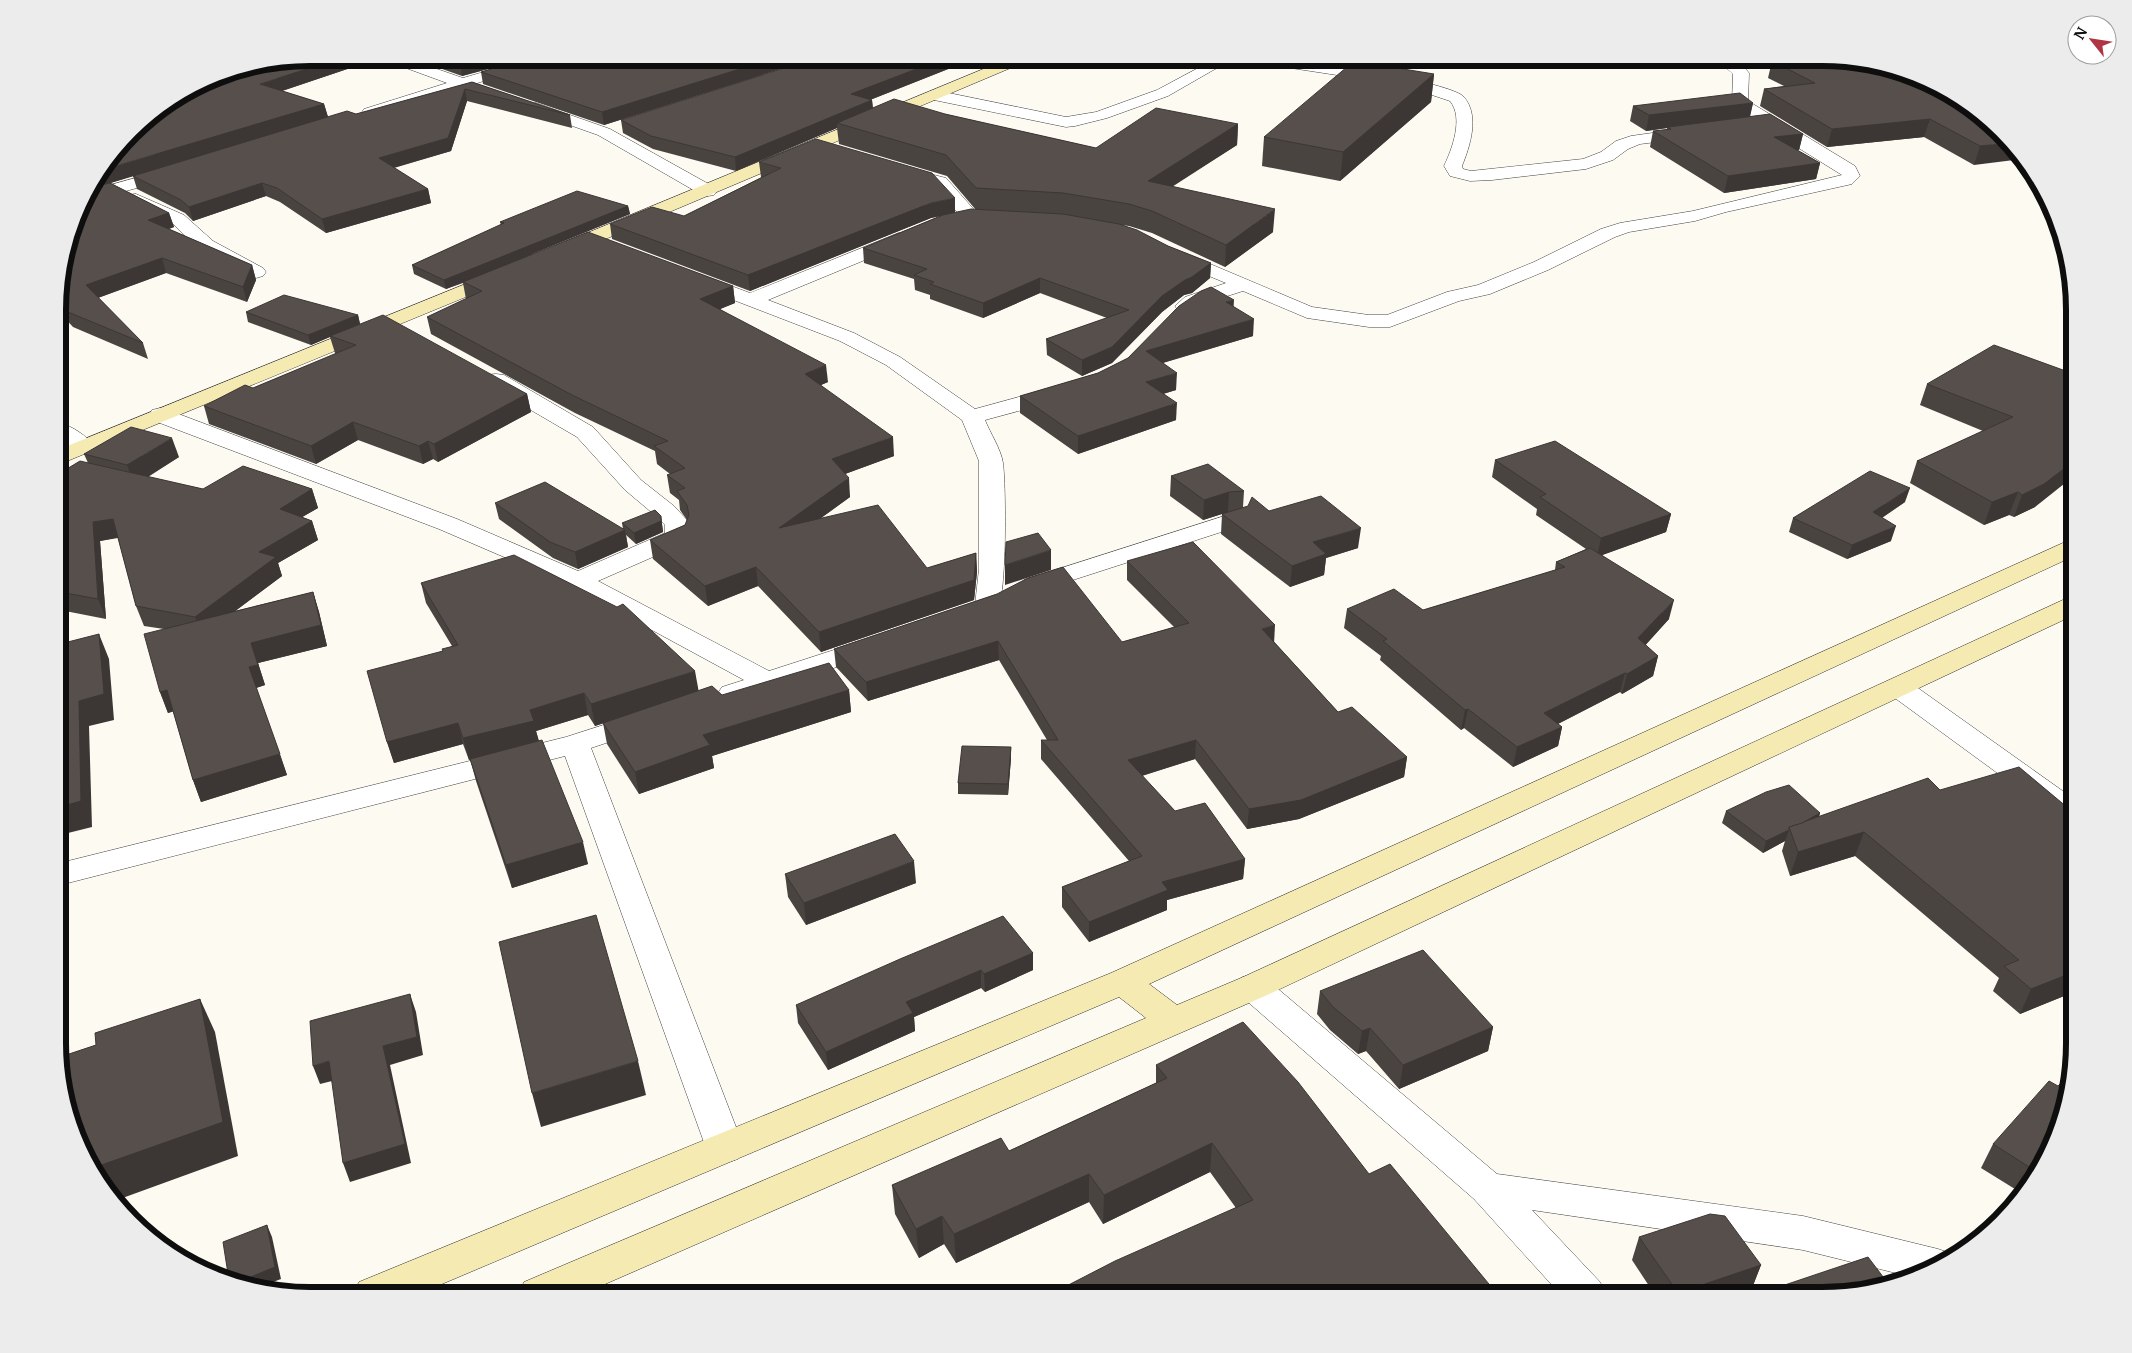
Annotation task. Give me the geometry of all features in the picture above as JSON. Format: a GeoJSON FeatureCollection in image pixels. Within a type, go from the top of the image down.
{"type":"FeatureCollection","features":[{"type":"Feature","properties":{"kind":"main road"},"geometry":{"type":"LineString","coordinates":[[544,258],[1003,66]]}},
{"type":"Feature","properties":{"kind":"main road"},"geometry":{"type":"LineString","coordinates":[[66,454],[517,269]]}},
{"type":"Feature","properties":{"kind":"main road"},"geometry":{"type":"LineString","coordinates":[[394,1287],[1123,982],[2066,551]]}},
{"type":"Feature","properties":{"kind":"main road"},"geometry":{"type":"LineString","coordinates":[[557,1287],[1253,987],[2066,609]]}},
{"type":"Feature","properties":{"kind":"main road"},"geometry":{"type":"LineString","coordinates":[[1123,982],[1174,1021]]}},
{"type":"Feature","properties":{"kind":"street"},"geometry":{"type":"LineString","coordinates":[[414,66],[487,92]]}},
{"type":"Feature","properties":{"kind":"street"},"geometry":{"type":"LineString","coordinates":[[350,118],[520,66]]}},
{"type":"Feature","properties":{"kind":"street"},"geometry":{"type":"LineString","coordinates":[[934,95],[1066,122],[1084,121],[1172,89],[1208,66]]}},
{"type":"Feature","properties":{"kind":"street"},"geometry":{"type":"LineString","coordinates":[[1306,66],[1406,83],[1440,91],[1456,98],[1464,111],[1461,150],[1453,166],[1456,172],[1470,176],[1492,176],[1586,164],[1607,156],[1622,145],[1637,139],[1704,131]]}},
{"type":"Feature","properties":{"kind":"street"},"geometry":{"type":"LineString","coordinates":[[1160,246],[1175,255],[1307,312],[1369,321],[1390,321],[1454,296],[1483,290],[1541,266],[1617,230],[1695,216],[1721,208],[1846,180],[1851,176],[1849,170],[1771,124],[1740,103],[1741,72],[1733,66]]}},
{"type":"Feature","properties":{"kind":"street"},"geometry":{"type":"LineString","coordinates":[[522,104],[604,132],[708,191]]}},
{"type":"Feature","properties":{"kind":"street"},"geometry":{"type":"LineString","coordinates":[[1742,127],[1771,124]]}},
{"type":"Feature","properties":{"kind":"street"},"geometry":{"type":"LineString","coordinates":[[604,132],[622,126]]}},
{"type":"Feature","properties":{"kind":"street"},"geometry":{"type":"LineString","coordinates":[[817,145],[836,150]]}},
{"type":"Feature","properties":{"kind":"street"},"geometry":{"type":"LineString","coordinates":[[95,195],[182,169]]}},
{"type":"Feature","properties":{"kind":"street"},"geometry":{"type":"LineString","coordinates":[[912,174],[940,182],[971,218]]}},
{"type":"Feature","properties":{"kind":"street"},"geometry":{"type":"LineString","coordinates":[[116,189],[178,219],[206,244],[256,272]]}},
{"type":"Feature","properties":{"kind":"street"},"geometry":{"type":"LineString","coordinates":[[750,300],[920,231]]}},
{"type":"Feature","properties":{"kind":"street"},"geometry":{"type":"LineString","coordinates":[[590,239],[617,249]]}},
{"type":"Feature","properties":{"kind":"street"},"geometry":{"type":"LineString","coordinates":[[679,273],[847,337],[893,361],[972,417],[991,462],[992,569],[988,605]]}},
{"type":"Feature","properties":{"kind":"street"},"geometry":{"type":"LineString","coordinates":[[1170,317],[1192,301],[1244,284]]}},
{"type":"Feature","properties":{"kind":"street"},"geometry":{"type":"LineString","coordinates":[[389,322],[413,335]]}},
{"type":"Feature","properties":{"kind":"street"},"geometry":{"type":"LineString","coordinates":[[478,370],[585,432],[633,485],[665,510],[677,524],[678,537],[578,580]]}},
{"type":"Feature","properties":{"kind":"street"},"geometry":{"type":"LineString","coordinates":[[972,417],[1074,388]]}},
{"type":"Feature","properties":{"kind":"street"},"geometry":{"type":"LineString","coordinates":[[160,415],[448,524],[578,580],[767,681]]}},
{"type":"Feature","properties":{"kind":"street"},"geometry":{"type":"LineString","coordinates":[[66,434],[83,446]]}},
{"type":"Feature","properties":{"kind":"street"},"geometry":{"type":"LineString","coordinates":[[960,615],[988,605],[1018,590],[1237,519]]}},
{"type":"Feature","properties":{"kind":"street"},"geometry":{"type":"LineString","coordinates":[[992,569],[1018,590]]}},
{"type":"Feature","properties":{"kind":"street"},"geometry":{"type":"LineString","coordinates":[[703,702],[896,637]]}},
{"type":"Feature","properties":{"kind":"street"},"geometry":{"type":"LineString","coordinates":[[1898,687],[2066,808]]}},
{"type":"Feature","properties":{"kind":"street"},"geometry":{"type":"LineString","coordinates":[[66,872],[575,744],[667,714]]}},
{"type":"Feature","properties":{"kind":"street"},"geometry":{"type":"LineString","coordinates":[[575,744],[725,1148]]}},
{"type":"Feature","properties":{"kind":"street"},"geometry":{"type":"LineString","coordinates":[[1253,987],[1487,1188],[1579,1287]]}},
{"type":"Feature","properties":{"kind":"street"},"geometry":{"type":"LineString","coordinates":[[1487,1188],[1803,1233],[1927,1263]]}},
{"type":"Feature","properties":{"kind":"building"},"geometry":{"type":"Polygon","coordinates":[[[316,66],[260,84],[324,104],[113,167],[127,149],[149,127],[175,107],[202,91],[232,79],[278,68],[316,66]]]}},
{"type":"Feature","properties":{"kind":"building"},"geometry":{"type":"Polygon","coordinates":[[[501,66],[749,66],[602,112],[481,72],[501,66]]]}},
{"type":"Feature","properties":{"kind":"building"},"geometry":{"type":"Polygon","coordinates":[[[791,66],[924,66],[851,94],[872,100],[735,157],[651,136],[621,120],[791,66]]]}},
{"type":"Feature","properties":{"kind":"building"},"geometry":{"type":"Polygon","coordinates":[[[1348,66],[1385,66],[1434,74],[1343,152],[1264,137],[1348,66]]]}},
{"type":"Feature","properties":{"kind":"building"},"geometry":{"type":"Polygon","coordinates":[[[1782,66],[1854,68],[1900,79],[1930,91],[1957,107],[1983,127],[2000,144],[1980,146],[1930,119],[1832,129],[1764,89],[1815,83],[1782,66]]]}},
{"type":"Feature","properties":{"kind":"building"},"geometry":{"type":"Polygon","coordinates":[[[472,82],[570,115],[465,89],[448,138],[379,158],[428,189],[322,219],[277,188],[262,183],[189,207],[181,200],[133,176],[347,111],[356,114],[472,82]]]}},
{"type":"Feature","properties":{"kind":"building"},"geometry":{"type":"Polygon","coordinates":[[[1740,93],[1753,103],[1649,115],[1633,106],[1740,93]]]}},
{"type":"Feature","properties":{"kind":"building"},"geometry":{"type":"Polygon","coordinates":[[[894,99],[945,114],[1096,148],[1156,108],[1238,124],[1148,181],[1275,209],[1226,245],[1152,211],[1129,204],[1063,193],[976,188],[946,155],[837,123],[894,99]]]}},
{"type":"Feature","properties":{"kind":"building"},"geometry":{"type":"Polygon","coordinates":[[[1770,114],[1803,134],[1774,137],[1820,163],[1728,176],[1653,131],[1671,129],[1668,127],[1770,114]]]}},
{"type":"Feature","properties":{"kind":"building"},"geometry":{"type":"Polygon","coordinates":[[[816,139],[932,173],[955,198],[931,203],[748,275],[610,224],[652,207],[684,216],[781,168],[759,162],[816,139]]]}},
{"type":"Feature","properties":{"kind":"building"},"geometry":{"type":"Polygon","coordinates":[[[110,183],[169,213],[148,220],[252,265],[243,287],[162,258],[86,285],[143,343],[68,312],[66,310],[68,278],[75,247],[91,202],[101,185],[110,183]]]}},
{"type":"Feature","properties":{"kind":"building"},"geometry":{"type":"Polygon","coordinates":[[[577,191],[628,206],[444,280],[412,265],[504,223],[500,222],[577,191]]]}},
{"type":"Feature","properties":{"kind":"building"},"geometry":{"type":"Polygon","coordinates":[[[971,209],[1063,214],[1119,224],[1137,230],[1168,246],[1211,263],[1162,296],[1112,347],[1082,360],[1046,339],[1129,310],[1040,278],[983,303],[930,284],[934,282],[914,275],[927,269],[863,248],[943,215],[971,209]]]}},
{"type":"Feature","properties":{"kind":"building"},"geometry":{"type":"Polygon","coordinates":[[[588,232],[733,286],[700,299],[826,365],[805,374],[893,437],[832,459],[849,478],[779,528],[878,505],[927,568],[976,553],[974,580],[819,632],[756,567],[705,586],[650,540],[685,525],[689,515],[687,505],[677,491],[685,488],[667,475],[685,468],[654,446],[668,441],[572,395],[427,317],[482,291],[463,282],[588,232]]]}},
{"type":"Feature","properties":{"kind":"building"},"geometry":{"type":"Polygon","coordinates":[[[1211,287],[1234,300],[1226,302],[1254,319],[1146,351],[1177,373],[1146,382],[1177,403],[1078,436],[1020,396],[1098,373],[1128,358],[1179,306],[1201,291],[1211,287]]]}},
{"type":"Feature","properties":{"kind":"building"},"geometry":{"type":"Polygon","coordinates":[[[284,295],[358,315],[308,335],[246,312],[284,295]]]}},
{"type":"Feature","properties":{"kind":"building"},"geometry":{"type":"Polygon","coordinates":[[[383,315],[527,394],[434,444],[428,441],[419,446],[353,422],[311,446],[204,406],[245,385],[253,388],[356,345],[330,336],[383,315]]]}},
{"type":"Feature","properties":{"kind":"building"},"geometry":{"type":"Polygon","coordinates":[[[1994,345],[2066,371],[2066,467],[2044,484],[2022,495],[2018,492],[1992,502],[1917,461],[2013,417],[1927,384],[1994,345]]]}},
{"type":"Feature","properties":{"kind":"building"},"geometry":{"type":"Polygon","coordinates":[[[131,427],[172,438],[127,465],[84,454],[131,427]]]}},
{"type":"Feature","properties":{"kind":"building"},"geometry":{"type":"Polygon","coordinates":[[[1555,441],[1671,514],[1601,538],[1540,497],[1546,494],[1495,460],[1555,441]]]}},
{"type":"Feature","properties":{"kind":"building"},"geometry":{"type":"Polygon","coordinates":[[[80,461],[203,489],[243,466],[312,489],[280,509],[312,521],[259,552],[276,557],[195,617],[136,606],[113,519],[93,522],[98,599],[66,593],[66,469],[80,461]]]}},
{"type":"Feature","properties":{"kind":"building"},"geometry":{"type":"Polygon","coordinates":[[[1208,464],[1244,491],[1229,492],[1204,500],[1171,476],[1208,464]]]}},
{"type":"Feature","properties":{"kind":"building"},"geometry":{"type":"Polygon","coordinates":[[[1870,471],[1910,488],[1873,512],[1896,526],[1852,545],[1793,518],[1870,471]]]}},
{"type":"Feature","properties":{"kind":"building"},"geometry":{"type":"Polygon","coordinates":[[[545,482],[625,530],[575,552],[550,542],[495,503],[545,482]]]}},
{"type":"Feature","properties":{"kind":"building"},"geometry":{"type":"Polygon","coordinates":[[[1321,496],[1361,528],[1313,542],[1326,554],[1292,566],[1222,514],[1248,506],[1252,497],[1269,511],[1321,496]]]}},
{"type":"Feature","properties":{"kind":"building"},"geometry":{"type":"Polygon","coordinates":[[[655,510],[661,516],[661,521],[634,533],[622,523],[655,510]]]}},
{"type":"Feature","properties":{"kind":"building"},"geometry":{"type":"Polygon","coordinates":[[[1038,533],[1051,550],[1005,565],[1006,542],[1038,533]]]}},
{"type":"Feature","properties":{"kind":"building"},"geometry":{"type":"Polygon","coordinates":[[[1193,542],[1275,625],[1262,629],[1338,712],[1352,707],[1407,757],[1301,800],[1249,809],[1196,740],[1128,760],[1175,811],[1205,803],[1245,859],[1162,882],[1168,890],[1089,922],[1062,887],[1142,856],[1041,740],[1058,740],[998,641],[866,682],[834,649],[997,594],[1028,578],[1063,567],[1122,642],[1189,623],[1127,561],[1193,542]]]}},
{"type":"Feature","properties":{"kind":"building"},"geometry":{"type":"Polygon","coordinates":[[[1590,548],[1674,600],[1638,638],[1658,656],[1627,674],[1625,673],[1544,713],[1562,727],[1517,747],[1468,709],[1465,710],[1383,641],[1387,639],[1347,609],[1394,589],[1423,610],[1565,567],[1556,562],[1590,548]]]}},
{"type":"Feature","properties":{"kind":"building"},"geometry":{"type":"Polygon","coordinates":[[[514,555],[617,607],[623,604],[695,671],[591,704],[584,693],[530,710],[534,721],[463,738],[458,723],[387,742],[367,671],[443,651],[442,649],[458,645],[421,583],[514,555]]]}},
{"type":"Feature","properties":{"kind":"building"},"geometry":{"type":"Polygon","coordinates":[[[313,592],[321,625],[251,643],[258,665],[249,667],[280,754],[193,780],[167,690],[160,692],[144,634],[313,592]]]}},
{"type":"Feature","properties":{"kind":"building"},"geometry":{"type":"Polygon","coordinates":[[[99,634],[104,694],[79,701],[81,801],[66,805],[66,642],[99,634]]]}},
{"type":"Feature","properties":{"kind":"building"},"geometry":{"type":"Polygon","coordinates":[[[829,663],[849,690],[703,735],[710,745],[635,772],[603,723],[712,686],[722,695],[829,663]]]}},
{"type":"Feature","properties":{"kind":"building"},"geometry":{"type":"Polygon","coordinates":[[[542,740],[583,842],[506,865],[470,759],[542,740]]]}},
{"type":"Feature","properties":{"kind":"building"},"geometry":{"type":"Polygon","coordinates":[[[962,746],[1011,747],[1008,784],[958,783],[962,746]]]}},
{"type":"Feature","properties":{"kind":"building"},"geometry":{"type":"Polygon","coordinates":[[[2019,767],[2066,806],[2066,975],[2031,989],[2004,966],[2019,960],[1864,832],[1798,852],[1789,827],[1928,778],[1940,790],[2019,767]]]}},
{"type":"Feature","properties":{"kind":"building"},"geometry":{"type":"Polygon","coordinates":[[[1789,785],[1820,813],[1802,823],[1789,827],[1789,830],[1766,841],[1726,811],[1766,792],[1789,785]]]}},
{"type":"Feature","properties":{"kind":"building"},"geometry":{"type":"Polygon","coordinates":[[[895,834],[914,861],[804,903],[785,874],[895,834]]]}},
{"type":"Feature","properties":{"kind":"building"},"geometry":{"type":"Polygon","coordinates":[[[596,915],[638,1061],[532,1093],[499,942],[596,915]]]}},
{"type":"Feature","properties":{"kind":"building"},"geometry":{"type":"Polygon","coordinates":[[[1003,916],[1033,953],[984,974],[981,970],[906,1002],[913,1013],[826,1052],[796,1005],[900,959],[1003,916]]]}},
{"type":"Feature","properties":{"kind":"building"},"geometry":{"type":"Polygon","coordinates":[[[1423,950],[1493,1027],[1403,1065],[1370,1028],[1362,1031],[1333,1007],[1320,991],[1423,950]]]}},
{"type":"Feature","properties":{"kind":"building"},"geometry":{"type":"Polygon","coordinates":[[[410,994],[417,1037],[383,1046],[405,1144],[343,1163],[329,1061],[313,1066],[310,1021],[410,994]]]}},
{"type":"Feature","properties":{"kind":"building"},"geometry":{"type":"Polygon","coordinates":[[[200,999],[223,1122],[99,1166],[91,1151],[79,1121],[68,1075],[67,1055],[96,1045],[95,1033],[200,999]]]}},
{"type":"Feature","properties":{"kind":"building"},"geometry":{"type":"Polygon","coordinates":[[[1243,1022],[1298,1082],[1369,1174],[1390,1164],[1491,1287],[1065,1287],[1115,1261],[1253,1200],[1212,1143],[1104,1195],[1089,1174],[954,1234],[942,1216],[916,1229],[892,1185],[1001,1138],[1009,1151],[1167,1078],[1156,1065],[1243,1022]]]}},
{"type":"Feature","properties":{"kind":"building"},"geometry":{"type":"Polygon","coordinates":[[[2049,1081],[2058,1086],[2063,1081],[2053,1121],[2041,1151],[2031,1168],[1993,1144],[2049,1081]]]}},
{"type":"Feature","properties":{"kind":"building"},"geometry":{"type":"Polygon","coordinates":[[[1710,1214],[1725,1216],[1761,1265],[1696,1287],[1674,1287],[1639,1237],[1710,1214]]]}},
{"type":"Feature","properties":{"kind":"building"},"geometry":{"type":"Polygon","coordinates":[[[267,1225],[275,1267],[248,1278],[228,1272],[223,1242],[267,1225]]]}},
{"type":"Feature","properties":{"kind":"building"},"geometry":{"type":"Polygon","coordinates":[[[1868,1257],[1884,1278],[1854,1285],[1779,1287],[1868,1257]]]}}]}
